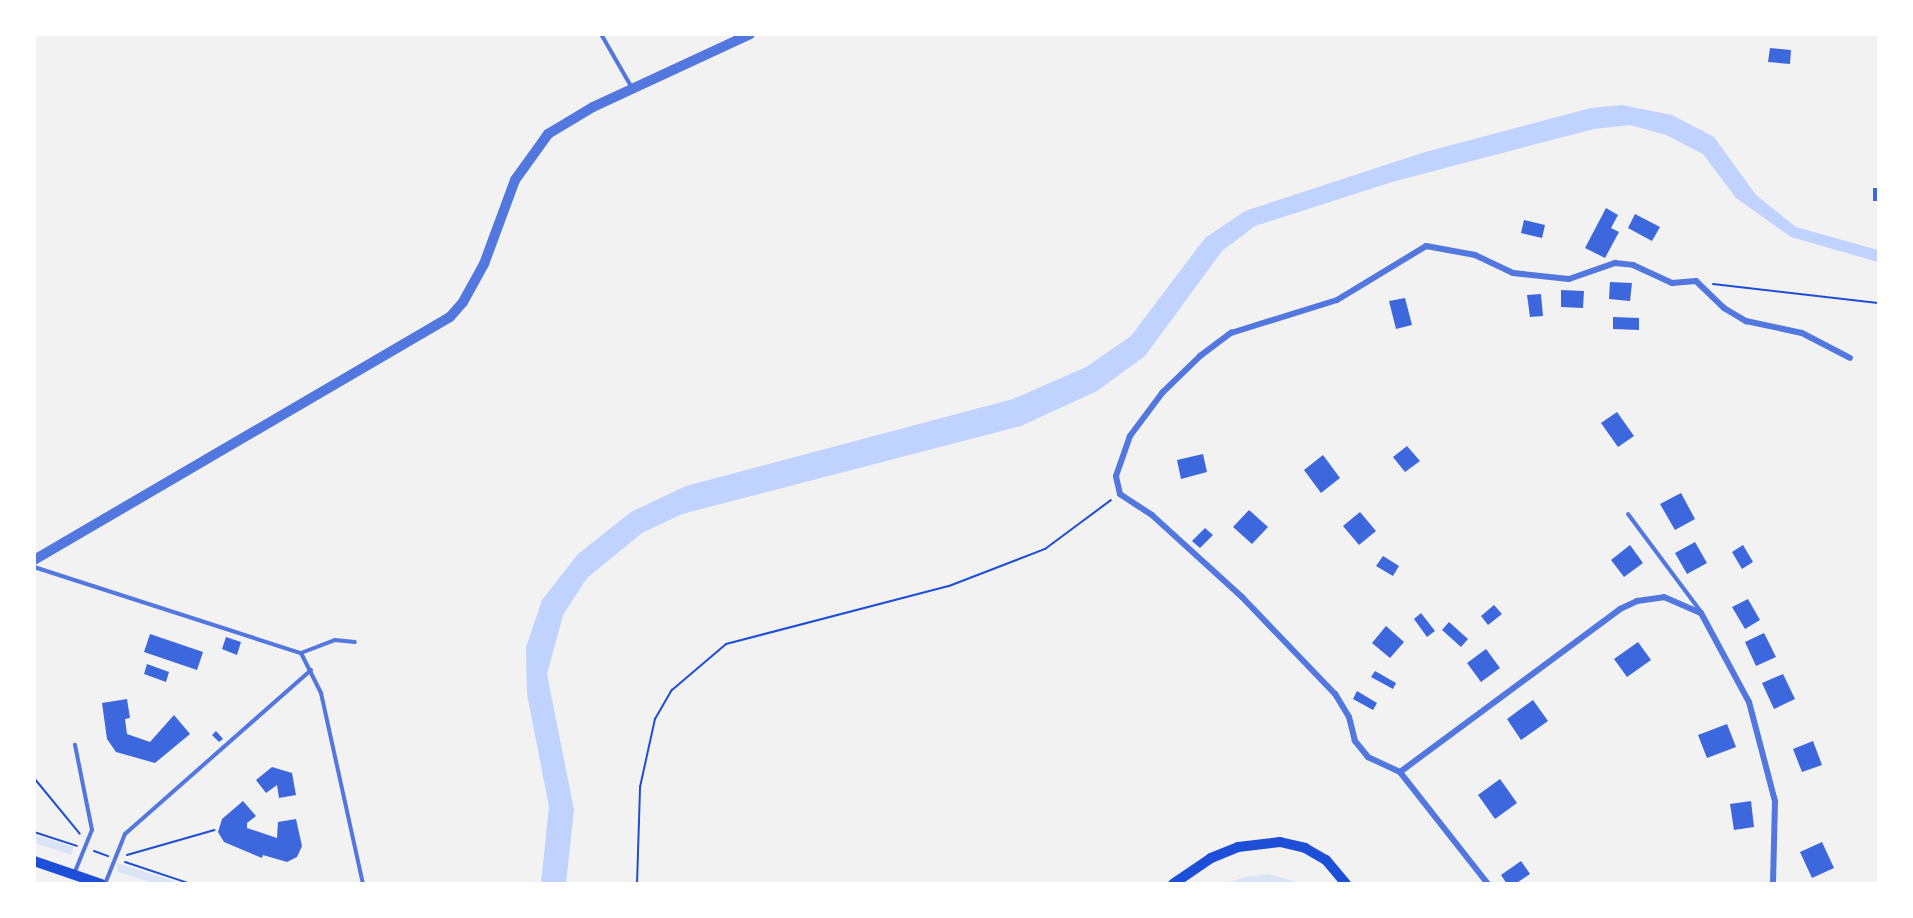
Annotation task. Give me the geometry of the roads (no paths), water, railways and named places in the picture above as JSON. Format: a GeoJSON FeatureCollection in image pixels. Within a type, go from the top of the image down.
{"type":"FeatureCollection","features":[{"type":"Feature","properties":{"kind":"main road"},"geometry":{"type":"LineString","coordinates":[[1173,884],[1211,858],[1238,847],[1280,842],[1305,848],[1326,860],[1346,884]]}},
{"type":"Feature","properties":{"kind":"main road"},"geometry":{"type":"LineString","coordinates":[[34,861],[103,884]]}},
{"type":"Feature","properties":{"kind":"street"},"geometry":{"type":"LineString","coordinates":[[34,560],[450,317],[463,302],[484,264],[515,180],[531,153],[548,134],[632,89],[750,34]]}},
{"type":"Feature","properties":{"kind":"street"},"geometry":{"type":"LineString","coordinates":[[1488,884],[1400,772],[1368,757],[1355,741],[1348,717],[1335,694],[1250,605],[1152,516],[1120,494],[1116,476],[1130,436],[1162,393],[1200,356],[1232,333],[1337,300],[1426,246],[1474,255],[1513,273],[1569,279],[1615,262],[1633,265],[1672,283],[1696,281],[1724,308],[1746,321],[1802,333],[1850,358]]}},
{"type":"Feature","properties":{"kind":"street"},"geometry":{"type":"LineString","coordinates":[[1400,772],[1620,609],[1637,601],[1664,597],[1701,613],[1749,702],[1770,771],[1777,828],[1773,884]]}},
{"type":"Feature","properties":{"kind":"lane"},"geometry":{"type":"LineString","coordinates":[[601,34],[632,89]]}},
{"type":"Feature","properties":{"kind":"lane"},"geometry":{"type":"LineString","coordinates":[[1628,514],[1701,613]]}},
{"type":"Feature","properties":{"kind":"lane"},"geometry":{"type":"LineString","coordinates":[[34,567],[301,653],[335,640],[355,642]]}},
{"type":"Feature","properties":{"kind":"lane"},"geometry":{"type":"LineString","coordinates":[[301,653],[321,693],[363,884]]}},
{"type":"Feature","properties":{"kind":"lane"},"geometry":{"type":"LineString","coordinates":[[103,884],[125,834],[311,670]]}},
{"type":"Feature","properties":{"kind":"lane"},"geometry":{"type":"LineString","coordinates":[[74,874],[92,830],[75,745]]}},
{"type":"Feature","properties":{"kind":"water"},"geometry":{"type":"Polygon","coordinates":[[[1622,105],[1672,115],[1714,137],[1756,195],[1796,227],[1878,250],[1878,262],[1791,237],[1736,198],[1703,154],[1666,135],[1630,125],[1594,129],[1392,182],[1255,226],[1222,251],[1145,356],[1097,391],[1021,426],[682,514],[642,533],[587,578],[563,615],[547,674],[574,810],[566,883],[541,883],[549,807],[527,694],[526,647],[542,600],[578,554],[631,512],[686,486],[1013,399],[1086,367],[1131,336],[1205,238],[1245,211],[1425,152],[1591,108],[1622,105]]]}}]}
